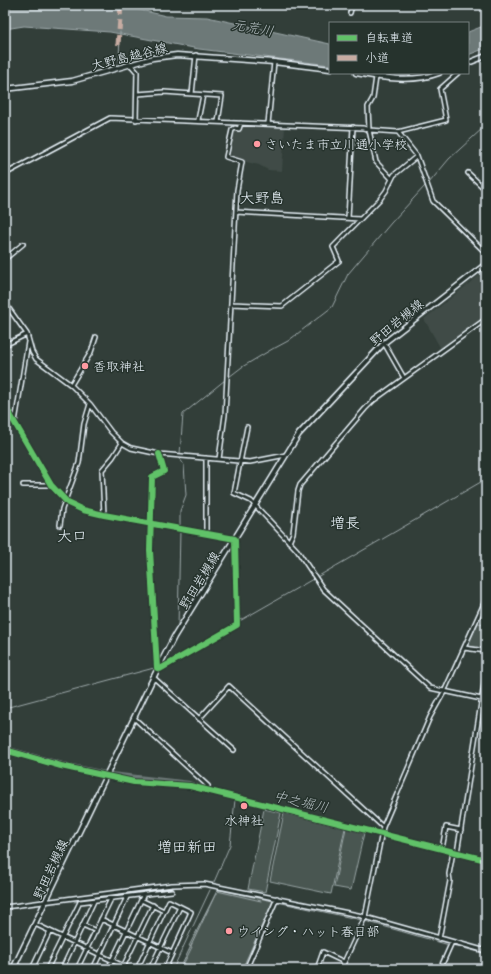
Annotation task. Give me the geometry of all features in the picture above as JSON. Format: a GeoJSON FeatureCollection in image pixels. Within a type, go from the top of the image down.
{"type":"FeatureCollection","features":[{"type":"Feature","properties":{"kind":"main road","name":"大野島越谷線"},"geometry":{"type":"LineString","coordinates":[[5,89],[72,81],[162,56],[196,55],[329,69]]}},
{"type":"Feature","properties":{"kind":"main road"},"geometry":{"type":"LineString","coordinates":[[469,64],[486,56]]}},
{"type":"Feature","properties":{"kind":"main road"},"geometry":{"type":"LineString","coordinates":[[361,74],[376,77],[413,79],[435,74]]}},
{"type":"Feature","properties":{"kind":"main road","name":"野田岩槻線"},"geometry":{"type":"LineString","coordinates":[[14,967],[153,677],[174,637],[299,434],[384,343],[486,264]]}},
{"type":"Feature","properties":{"kind":"street"},"geometry":{"type":"LineString","coordinates":[[350,13],[352,5]]}},
{"type":"Feature","properties":{"kind":"street"},"geometry":{"type":"LineString","coordinates":[[192,94],[196,55]]}},
{"type":"Feature","properties":{"kind":"street"},"geometry":{"type":"LineString","coordinates":[[268,124],[274,62]]}},
{"type":"Feature","properties":{"kind":"street"},"geometry":{"type":"LineString","coordinates":[[130,64],[138,72],[136,120]]}},
{"type":"Feature","properties":{"kind":"street"},"geometry":{"type":"LineString","coordinates":[[5,174],[106,119],[198,120],[354,127],[369,130],[398,132],[446,120],[440,89],[457,74]]}},
{"type":"Feature","properties":{"kind":"street"},"geometry":{"type":"LineString","coordinates":[[376,77],[373,98],[368,106],[369,130],[376,162],[391,178]]}},
{"type":"Feature","properties":{"kind":"street"},"geometry":{"type":"LineString","coordinates":[[137,94],[192,94],[222,96],[218,122]]}},
{"type":"Feature","properties":{"kind":"street"},"geometry":{"type":"LineString","coordinates":[[198,120],[203,95]]}},
{"type":"Feature","properties":{"kind":"street"},"geometry":{"type":"LineString","coordinates":[[219,459],[225,414],[232,304],[237,185],[242,162],[226,157],[232,130],[235,128],[239,129],[241,123]]}},
{"type":"Feature","properties":{"kind":"street"},"geometry":{"type":"LineString","coordinates":[[348,218],[354,127]]}},
{"type":"Feature","properties":{"kind":"street"},"geometry":{"type":"LineString","coordinates":[[398,132],[417,156],[433,201],[486,253]]}},
{"type":"Feature","properties":{"kind":"street"},"geometry":{"type":"LineString","coordinates":[[232,304],[276,307],[287,304],[339,261],[333,247],[386,191],[391,178],[417,156]]}},
{"type":"Feature","properties":{"kind":"street"},"geometry":{"type":"LineString","coordinates":[[468,173],[486,190]]}},
{"type":"Feature","properties":{"kind":"street"},"geometry":{"type":"LineString","coordinates":[[236,212],[360,219]]}},
{"type":"Feature","properties":{"kind":"street"},"geometry":{"type":"LineString","coordinates":[[5,259],[23,244]]}},
{"type":"Feature","properties":{"kind":"street"},"geometry":{"type":"LineString","coordinates":[[5,303],[27,334],[28,341],[36,360],[71,385],[90,404],[103,423],[122,443],[136,449],[159,454],[250,462],[286,455]]}},
{"type":"Feature","properties":{"kind":"street"},"geometry":{"type":"LineString","coordinates":[[290,542],[293,533],[300,485],[367,407],[404,378],[486,319]]}},
{"type":"Feature","properties":{"kind":"street"},"geometry":{"type":"LineString","coordinates":[[5,346],[27,334]]}},
{"type":"Feature","properties":{"kind":"street"},"geometry":{"type":"LineString","coordinates":[[71,385],[91,352],[96,337]]}},
{"type":"Feature","properties":{"kind":"street"},"geometry":{"type":"LineString","coordinates":[[15,423],[28,341]]}},
{"type":"Feature","properties":{"kind":"street"},"geometry":{"type":"LineString","coordinates":[[384,343],[404,378]]}},
{"type":"Feature","properties":{"kind":"street"},"geometry":{"type":"LineString","coordinates":[[60,525],[65,500],[79,463],[84,424],[90,404]]}},
{"type":"Feature","properties":{"kind":"street"},"geometry":{"type":"LineString","coordinates":[[5,406],[51,484],[65,500],[83,510],[104,515],[150,524],[206,533],[235,539],[236,623],[192,651],[158,668],[150,550],[150,524],[152,477],[164,471],[159,454]]}},
{"type":"Feature","properties":{"kind":"street"},"geometry":{"type":"LineString","coordinates":[[247,427],[234,492],[246,497],[256,506],[297,550],[323,589],[430,688],[486,700]]}},
{"type":"Feature","properties":{"kind":"street"},"geometry":{"type":"LineString","coordinates":[[104,515],[102,470],[114,457],[122,443]]}},
{"type":"Feature","properties":{"kind":"street"},"geometry":{"type":"LineString","coordinates":[[206,458],[206,533]]}},
{"type":"Feature","properties":{"kind":"street"},"geometry":{"type":"LineString","coordinates":[[23,485],[51,484]]}},
{"type":"Feature","properties":{"kind":"street"},"geometry":{"type":"LineString","coordinates":[[341,969],[364,919],[381,831],[430,718],[444,692],[486,599]]}},
{"type":"Feature","properties":{"kind":"street"},"geometry":{"type":"LineString","coordinates":[[464,648],[486,651]]}},
{"type":"Feature","properties":{"kind":"street"},"geometry":{"type":"LineString","coordinates":[[458,853],[486,672]]}},
{"type":"Feature","properties":{"kind":"street"},"geometry":{"type":"LineString","coordinates":[[153,677],[234,750]]}},
{"type":"Feature","properties":{"kind":"street"},"geometry":{"type":"LineString","coordinates":[[199,719],[230,686],[381,831]]}},
{"type":"Feature","properties":{"kind":"street"},"geometry":{"type":"LineString","coordinates":[[134,718],[208,786]]}},
{"type":"Feature","properties":{"kind":"street"},"geometry":{"type":"LineString","coordinates":[[5,750],[56,765],[134,782],[190,786],[381,831],[442,850],[486,860]]}},
{"type":"Feature","properties":{"kind":"street"},"geometry":{"type":"LineString","coordinates":[[442,850],[446,827],[461,830]]}},
{"type":"Feature","properties":{"kind":"street"},"geometry":{"type":"LineString","coordinates":[[439,939],[450,881],[449,874],[453,852]]}},
{"type":"Feature","properties":{"kind":"street"},"geometry":{"type":"LineString","coordinates":[[5,907],[182,884],[215,886],[276,898],[364,919],[439,939],[451,944],[486,951]]}},
{"type":"Feature","properties":{"kind":"street"},"geometry":{"type":"LineString","coordinates":[[47,969],[78,904],[172,891]]}},
{"type":"Feature","properties":{"kind":"street"},"geometry":{"type":"LineString","coordinates":[[108,969],[144,894]]}},
{"type":"Feature","properties":{"kind":"street"},"geometry":{"type":"LineString","coordinates":[[93,969],[127,897]]}},
{"type":"Feature","properties":{"kind":"street"},"geometry":{"type":"LineString","coordinates":[[249,969],[247,967],[276,898]]}},
{"type":"Feature","properties":{"kind":"street"},"geometry":{"type":"LineString","coordinates":[[77,969],[111,899]]}},
{"type":"Feature","properties":{"kind":"street"},"geometry":{"type":"LineString","coordinates":[[141,900],[164,911]]}},
{"type":"Feature","properties":{"kind":"street"},"geometry":{"type":"LineString","coordinates":[[62,969],[94,901]]}},
{"type":"Feature","properties":{"kind":"street"},"geometry":{"type":"LineString","coordinates":[[137,969],[169,901],[191,912],[164,969]]}},
{"type":"Feature","properties":{"kind":"street"},"geometry":{"type":"LineString","coordinates":[[123,968],[153,906]]}},
{"type":"Feature","properties":{"kind":"street"},"geometry":{"type":"LineString","coordinates":[[150,969],[180,906]]}},
{"type":"Feature","properties":{"kind":"street"},"geometry":{"type":"LineString","coordinates":[[102,919],[172,953]]}},
{"type":"Feature","properties":{"kind":"street"},"geometry":{"type":"LineString","coordinates":[[35,924],[100,954],[123,968],[130,969]]}},
{"type":"Feature","properties":{"kind":"street"},"geometry":{"type":"LineString","coordinates":[[83,925],[96,931]]}},
{"type":"Feature","properties":{"kind":"street"},"geometry":{"type":"LineString","coordinates":[[32,969],[50,931]]}},
{"type":"Feature","properties":{"kind":"street"},"geometry":{"type":"LineString","coordinates":[[440,969],[451,944]]}},
{"type":"Feature","properties":{"kind":"street"},"geometry":{"type":"LineString","coordinates":[[317,969],[323,952],[344,962]]}},
{"type":"Feature","properties":{"kind":"street"},"geometry":{"type":"LineString","coordinates":[[14,967],[23,969]]}},
{"type":"Feature","properties":{"kind":"street"},"geometry":{"type":"LineString","coordinates":[[182,969],[188,968]]}},
{"type":"Feature","properties":{"kind":"shaded area"},"geometry":{"type":"Polygon","coordinates":[[[5,5],[127,5],[128,7],[166,16],[207,17],[329,44],[329,65],[199,49],[110,32],[24,26],[5,29],[5,5]]]}},
{"type":"Feature","properties":{"kind":"shaded area"},"geometry":{"type":"Polygon","coordinates":[[[486,25],[486,48],[469,55],[469,32],[486,25]]]}},
{"type":"Feature","properties":{"kind":"shaded area","name":"さいたま市立川通小学校"},"geometry":{"type":"Polygon","coordinates":[[[243,124],[285,127],[282,171],[268,170],[259,165],[230,158],[234,131],[241,131],[243,124]]]}},
{"type":"Feature","properties":{"kind":"shaded area"},"geometry":{"type":"Polygon","coordinates":[[[486,270],[486,318],[441,349],[424,319],[486,270]]]}},
{"type":"Feature","properties":{"kind":"shaded area"},"geometry":{"type":"Polygon","coordinates":[[[478,623],[486,624],[486,649],[467,646],[478,623]]]}},
{"type":"Feature","properties":{"kind":"shaded area"},"geometry":{"type":"Polygon","coordinates":[[[264,809],[281,813],[265,892],[248,889],[264,809]]]}},
{"type":"Feature","properties":{"kind":"shaded area"},"geometry":{"type":"Polygon","coordinates":[[[284,813],[345,828],[331,894],[270,881],[284,813]]]}},
{"type":"Feature","properties":{"kind":"shaded area"},"geometry":{"type":"Polygon","coordinates":[[[346,828],[364,833],[351,890],[334,887],[346,828]]]}},
{"type":"Feature","properties":{"kind":"shaded area","name":"ウイング・ハット春日部"},"geometry":{"type":"Polygon","coordinates":[[[220,890],[273,901],[242,969],[181,969],[192,947],[189,946],[217,891],[220,890]]]}},
{"type":"Feature","properties":{"kind":"waterway"},"geometry":{"type":"LineString","coordinates":[[136,5],[138,10]]}},
{"type":"Feature","properties":{"kind":"waterway"},"geometry":{"type":"LineString","coordinates":[[333,5],[345,8],[427,5]]}},
{"type":"Feature","properties":{"kind":"waterway"},"geometry":{"type":"LineString","coordinates":[[119,61],[120,32]]}},
{"type":"Feature","properties":{"kind":"waterway"},"geometry":{"type":"LineString","coordinates":[[429,183],[449,159],[483,128]]}},
{"type":"Feature","properties":{"kind":"waterway"},"geometry":{"type":"LineString","coordinates":[[275,348],[288,341],[332,307],[348,274],[391,223],[425,186]]}},
{"type":"Feature","properties":{"kind":"waterway"},"geometry":{"type":"LineString","coordinates":[[229,377],[242,367],[274,348]]}},
{"type":"Feature","properties":{"kind":"waterway"},"geometry":{"type":"LineString","coordinates":[[180,454],[183,414],[225,380]]}},
{"type":"Feature","properties":{"kind":"waterway"},"geometry":{"type":"LineString","coordinates":[[180,459],[184,465],[186,495],[180,511],[180,527]]}},
{"type":"Feature","properties":{"kind":"waterway"},"geometry":{"type":"LineString","coordinates":[[317,577],[486,479]]}},
{"type":"Feature","properties":{"kind":"waterway"},"geometry":{"type":"LineString","coordinates":[[178,628],[180,530]]}},
{"type":"Feature","properties":{"kind":"waterway"},"geometry":{"type":"LineString","coordinates":[[161,666],[313,579]]}},
{"type":"Feature","properties":{"kind":"waterway"},"geometry":{"type":"LineString","coordinates":[[158,661],[166,648]]}},
{"type":"Feature","properties":{"kind":"waterway"},"geometry":{"type":"LineString","coordinates":[[5,708],[154,668]]}},
{"type":"Feature","properties":{"kind":"waterway","name":"中之堀川"},"geometry":{"type":"LineString","coordinates":[[5,748],[62,764],[105,773]]}},
{"type":"Feature","properties":{"kind":"waterway","name":"中之堀川"},"geometry":{"type":"LineString","coordinates":[[109,774],[188,783],[207,789]]}},
{"type":"Feature","properties":{"kind":"waterway"},"geometry":{"type":"LineString","coordinates":[[214,882],[230,845],[235,800]]}},
{"type":"Feature","properties":{"kind":"waterway","name":"中之堀川"},"geometry":{"type":"LineString","coordinates":[[284,808],[380,831]]}},
{"type":"Feature","properties":{"kind":"waterway","name":"中之堀川"},"geometry":{"type":"LineString","coordinates":[[384,832],[441,846]]}},
{"type":"Feature","properties":{"kind":"waterway","name":"中之堀川"},"geometry":{"type":"LineString","coordinates":[[444,847],[456,850]]}},
{"type":"Feature","properties":{"kind":"waterway","name":"中之堀川"},"geometry":{"type":"LineString","coordinates":[[459,850],[486,857]]}},
{"type":"Feature","properties":{"kind":"waterway"},"geometry":{"type":"LineString","coordinates":[[108,897],[186,886],[202,887]]}},
{"type":"Feature","properties":{"kind":"waterway"},"geometry":{"type":"LineString","coordinates":[[173,969],[210,890]]}},
{"type":"Feature","properties":{"kind":"waterway"},"geometry":{"type":"LineString","coordinates":[[180,969],[217,891],[261,901]]}},
{"type":"Feature","properties":{"kind":"waterway"},"geometry":{"type":"LineString","coordinates":[[74,902],[79,901]]}},
{"type":"Feature","properties":{"kind":"waterway"},"geometry":{"type":"LineString","coordinates":[[277,902],[362,920]]}},
{"type":"Feature","properties":{"kind":"waterway"},"geometry":{"type":"LineString","coordinates":[[5,909],[18,908]]}},
{"type":"Feature","properties":{"kind":"waterway"},"geometry":{"type":"LineString","coordinates":[[365,921],[449,945]]}},
{"type":"Feature","properties":{"kind":"waterway"},"geometry":{"type":"LineString","coordinates":[[452,945],[486,954]]}},
{"type":"Feature","properties":{"kind":"marked path"},"geometry":{"type":"LineString","coordinates":[[118,45],[121,5]]}},
{"type":"Feature","properties":{"kind":"cycle path"},"geometry":{"type":"LineString","coordinates":[[5,406],[51,485],[68,503],[83,510],[104,515],[235,539],[237,625],[160,669],[157,668],[150,550],[152,477],[164,471],[159,454]]}},
{"type":"Feature","properties":{"kind":"cycle path"},"geometry":{"type":"LineString","coordinates":[[5,750],[61,766],[134,782],[190,786],[486,860]]}},
{"type":"Feature","properties":{"kind":"place","name":"さいたま市立川通小学校"},"geometry":{"type":"Point","coordinates":[257,144]}},
{"type":"Feature","properties":{"kind":"place","name":"香取神社"},"geometry":{"type":"Point","coordinates":[85,366]}},
{"type":"Feature","properties":{"kind":"place","name":"水神社"},"geometry":{"type":"Point","coordinates":[244,806]}},
{"type":"Feature","properties":{"kind":"place","name":"ウイング・ハット春日部"},"geometry":{"type":"Point","coordinates":[229,931]}},
{"type":"Feature","properties":{"kind":"district","name":"大野島"},"geometry":{"type":"Point","coordinates":[262,197]}},
{"type":"Feature","properties":{"kind":"district","name":"増長"},"geometry":{"type":"Point","coordinates":[345,522]}},
{"type":"Feature","properties":{"kind":"district","name":"大口"},"geometry":{"type":"Point","coordinates":[72,535]}},
{"type":"Feature","properties":{"kind":"district","name":"増田新田"},"geometry":{"type":"Point","coordinates":[187,846]}},
{"type":"Feature","properties":{"kind":"water label","name":"元荒川"},"geometry":{"type":"Point","coordinates":[253,27]}}]}
